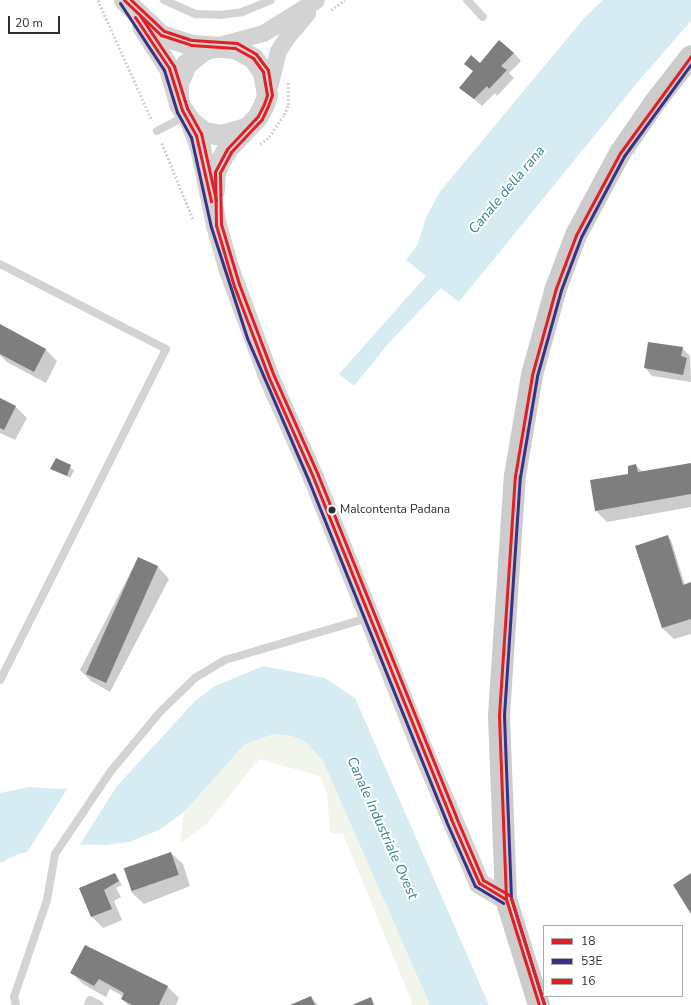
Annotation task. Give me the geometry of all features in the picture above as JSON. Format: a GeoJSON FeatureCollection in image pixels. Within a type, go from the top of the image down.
{"type":"FeatureCollection","features":[{"type":"Feature","properties":{"kind":"main road"},"geometry":{"type":"LineString","coordinates":[[538,1005],[506,899],[499,715],[515,476],[532,375],[556,288],[589,208],[633,134],[691,56]]}},
{"type":"Feature","properties":{"kind":"street"},"geometry":{"type":"LineString","coordinates":[[124,0],[161,35],[191,45],[235,48],[253,58],[263,72],[267,95]]}},
{"type":"Feature","properties":{"kind":"street"},"geometry":{"type":"LineString","coordinates":[[124,0],[161,55],[200,147],[216,225],[252,336],[479,883],[506,899]]}},
{"type":"Feature","properties":{"kind":"street"},"geometry":{"type":"LineString","coordinates":[[178,96],[178,82],[186,64],[198,53],[213,47],[263,33],[316,0]]}},
{"type":"Feature","properties":{"kind":"street"},"geometry":{"type":"LineString","coordinates":[[216,225],[215,172],[227,149],[258,116],[267,95],[274,64],[286,38],[325,6]]}},
{"type":"Feature","properties":{"kind":"street"},"geometry":{"type":"LineString","coordinates":[[187,118],[204,132],[221,135],[231,134],[252,124]]}},
{"type":"Feature","properties":{"kind":"lane"},"geometry":{"type":"LineString","coordinates":[[164,0],[196,14],[219,15],[242,12],[271,0]]}},
{"type":"Feature","properties":{"kind":"lane"},"geometry":{"type":"LineString","coordinates":[[467,0],[470,6],[483,17]]}},
{"type":"Feature","properties":{"kind":"lane"},"geometry":{"type":"LineString","coordinates":[[157,131],[187,118]]}},
{"type":"Feature","properties":{"kind":"lane"},"geometry":{"type":"LineString","coordinates":[[0,264],[166,349],[0,680]]}},
{"type":"Feature","properties":{"kind":"lane"},"geometry":{"type":"LineString","coordinates":[[16,1005],[14,997],[47,900],[55,854],[101,785],[160,712],[206,670],[225,660],[270,645],[369,617]]}},
{"type":"Feature","properties":{"kind":"lane"},"geometry":{"type":"LineString","coordinates":[[88,1005],[90,1000],[100,1005]]}},
{"type":"Feature","properties":{"kind":"path"},"geometry":{"type":"LineString","coordinates":[[325,6],[345,0]]}},
{"type":"Feature","properties":{"kind":"path"},"geometry":{"type":"LineString","coordinates":[[253,148],[269,137],[284,115],[288,105],[288,79]]}},
{"type":"Feature","properties":{"kind":"shaded area"},"geometry":{"type":"Polygon","coordinates":[[[274,734],[292,736],[306,742],[323,761],[430,1005],[413,1005],[343,834],[330,833],[327,794],[320,776],[259,759],[207,824],[180,843],[184,812],[245,744],[274,734]]]}},
{"type":"Feature","properties":{"kind":"water","name":"Canale della rana"},"geometry":{"type":"Polygon","coordinates":[[[603,0],[691,0],[691,21],[642,77],[459,302],[441,288],[388,344],[354,386],[339,374],[426,276],[406,260],[418,244],[425,220],[439,193],[585,17],[603,0]]]}},
{"type":"Feature","properties":{"kind":"water","name":"Canale Industriale Ovest"},"geometry":{"type":"Polygon","coordinates":[[[263,666],[325,678],[355,698],[489,1005],[430,1005],[323,761],[306,742],[292,736],[274,734],[245,744],[184,812],[159,830],[129,842],[106,845],[69,844],[18,854],[0,863],[0,793],[29,787],[62,789],[118,785],[195,701],[215,686],[263,666]]]}},
{"type":"Feature","properties":{"kind":"pier"},"geometry":{"type":"Polygon","coordinates":[[[120,781],[79,846],[26,854],[69,786],[120,781]]]}},
{"type":"Feature","properties":{"kind":"building"},"geometry":{"type":"Polygon","coordinates":[[[499,40],[514,53],[501,66],[507,70],[489,89],[487,86],[474,99],[459,88],[473,71],[464,64],[471,55],[480,63],[499,40]]]}},
{"type":"Feature","properties":{"kind":"building"},"geometry":{"type":"Polygon","coordinates":[[[0,324],[46,349],[34,372],[0,354],[0,324]]]}},
{"type":"Feature","properties":{"kind":"building"},"geometry":{"type":"Polygon","coordinates":[[[648,342],[683,347],[681,356],[687,358],[683,375],[644,368],[648,342]]]}},
{"type":"Feature","properties":{"kind":"building"},"geometry":{"type":"Polygon","coordinates":[[[0,398],[16,406],[4,430],[0,428],[0,398]]]}},
{"type":"Feature","properties":{"kind":"building"},"geometry":{"type":"Polygon","coordinates":[[[56,458],[71,465],[67,476],[50,469],[56,458]]]}},
{"type":"Feature","properties":{"kind":"building"},"geometry":{"type":"Polygon","coordinates":[[[691,463],[691,494],[595,511],[590,480],[628,474],[628,466],[636,464],[638,472],[691,463]]]}},
{"type":"Feature","properties":{"kind":"building"},"geometry":{"type":"Polygon","coordinates":[[[668,535],[683,585],[691,582],[691,619],[662,628],[635,546],[668,535]]]}},
{"type":"Feature","properties":{"kind":"building"},"geometry":{"type":"Polygon","coordinates":[[[138,557],[158,566],[106,683],[86,674],[138,557]]]}},
{"type":"Feature","properties":{"kind":"building"},"geometry":{"type":"Polygon","coordinates":[[[171,852],[179,875],[132,891],[124,868],[171,852]]]}},
{"type":"Feature","properties":{"kind":"building"},"geometry":{"type":"Polygon","coordinates":[[[115,873],[119,881],[104,890],[112,909],[91,917],[79,888],[115,873]]]}},
{"type":"Feature","properties":{"kind":"building"},"geometry":{"type":"Polygon","coordinates":[[[691,873],[691,914],[673,885],[691,873]]]}},
{"type":"Feature","properties":{"kind":"building"},"geometry":{"type":"Polygon","coordinates":[[[85,945],[168,986],[159,1005],[132,1005],[121,999],[124,993],[99,979],[94,986],[70,973],[85,945]]]}},
{"type":"Feature","properties":{"kind":"building"},"geometry":{"type":"Polygon","coordinates":[[[311,996],[315,1005],[290,1005],[311,996]]]}},
{"type":"Feature","properties":{"kind":"building"},"geometry":{"type":"Polygon","coordinates":[[[371,997],[374,1005],[352,1005],[371,997]]]}},
{"type":"Feature","properties":{"kind":"transit line","name":"18"},"geometry":{"type":"LineString","coordinates":[[124,0],[161,35],[191,45],[235,48],[253,58],[263,72],[267,95],[264,104],[258,116],[227,149],[215,172],[216,225],[234,286],[269,378],[313,477],[451,819],[479,883],[506,899]]}},
{"type":"Feature","properties":{"kind":"transit line","name":"16"},"geometry":{"type":"LineString","coordinates":[[131,0],[164,31],[192,40],[237,43],[256,54],[268,70],[272,95],[262,119],[231,152],[220,173],[221,224],[239,284],[274,376],[318,475],[456,817],[483,880],[509,895]]}},
{"type":"Feature","properties":{"kind":"transit line","name":"53E"},"geometry":{"type":"LineString","coordinates":[[120,3],[164,70],[177,112],[191,137],[211,227],[247,338],[308,479],[446,821],[475,886],[503,903]]}},
{"type":"Feature","properties":{"kind":"transit line","name":"16"},"geometry":{"type":"LineString","coordinates":[[139,14],[174,66],[187,108],[201,133],[216,200]]}},
{"type":"Feature","properties":{"kind":"transit line","name":"18"},"geometry":{"type":"LineString","coordinates":[[135,17],[169,68],[182,110],[196,135],[211,201]]}},
{"type":"Feature","properties":{"kind":"transit line","name":"18"},"geometry":{"type":"LineString","coordinates":[[539,1005],[506,899],[499,715],[515,476],[532,375],[556,288],[576,235],[620,153],[691,56]]}},
{"type":"Feature","properties":{"kind":"transit line","name":"53E"},"geometry":{"type":"LineString","coordinates":[[544,1004],[511,898],[504,715],[520,477],[537,376],[561,290],[581,237],[624,156],[691,64]]}},
{"type":"Feature","properties":{"kind":"transit line","name":"16"},"geometry":{"type":"LineString","coordinates":[[511,898],[544,1004]]}},
{"type":"Feature","properties":{"kind":"place","name":"Malcontenta Padana"},"geometry":{"type":"Point","coordinates":[332,510]}}]}
